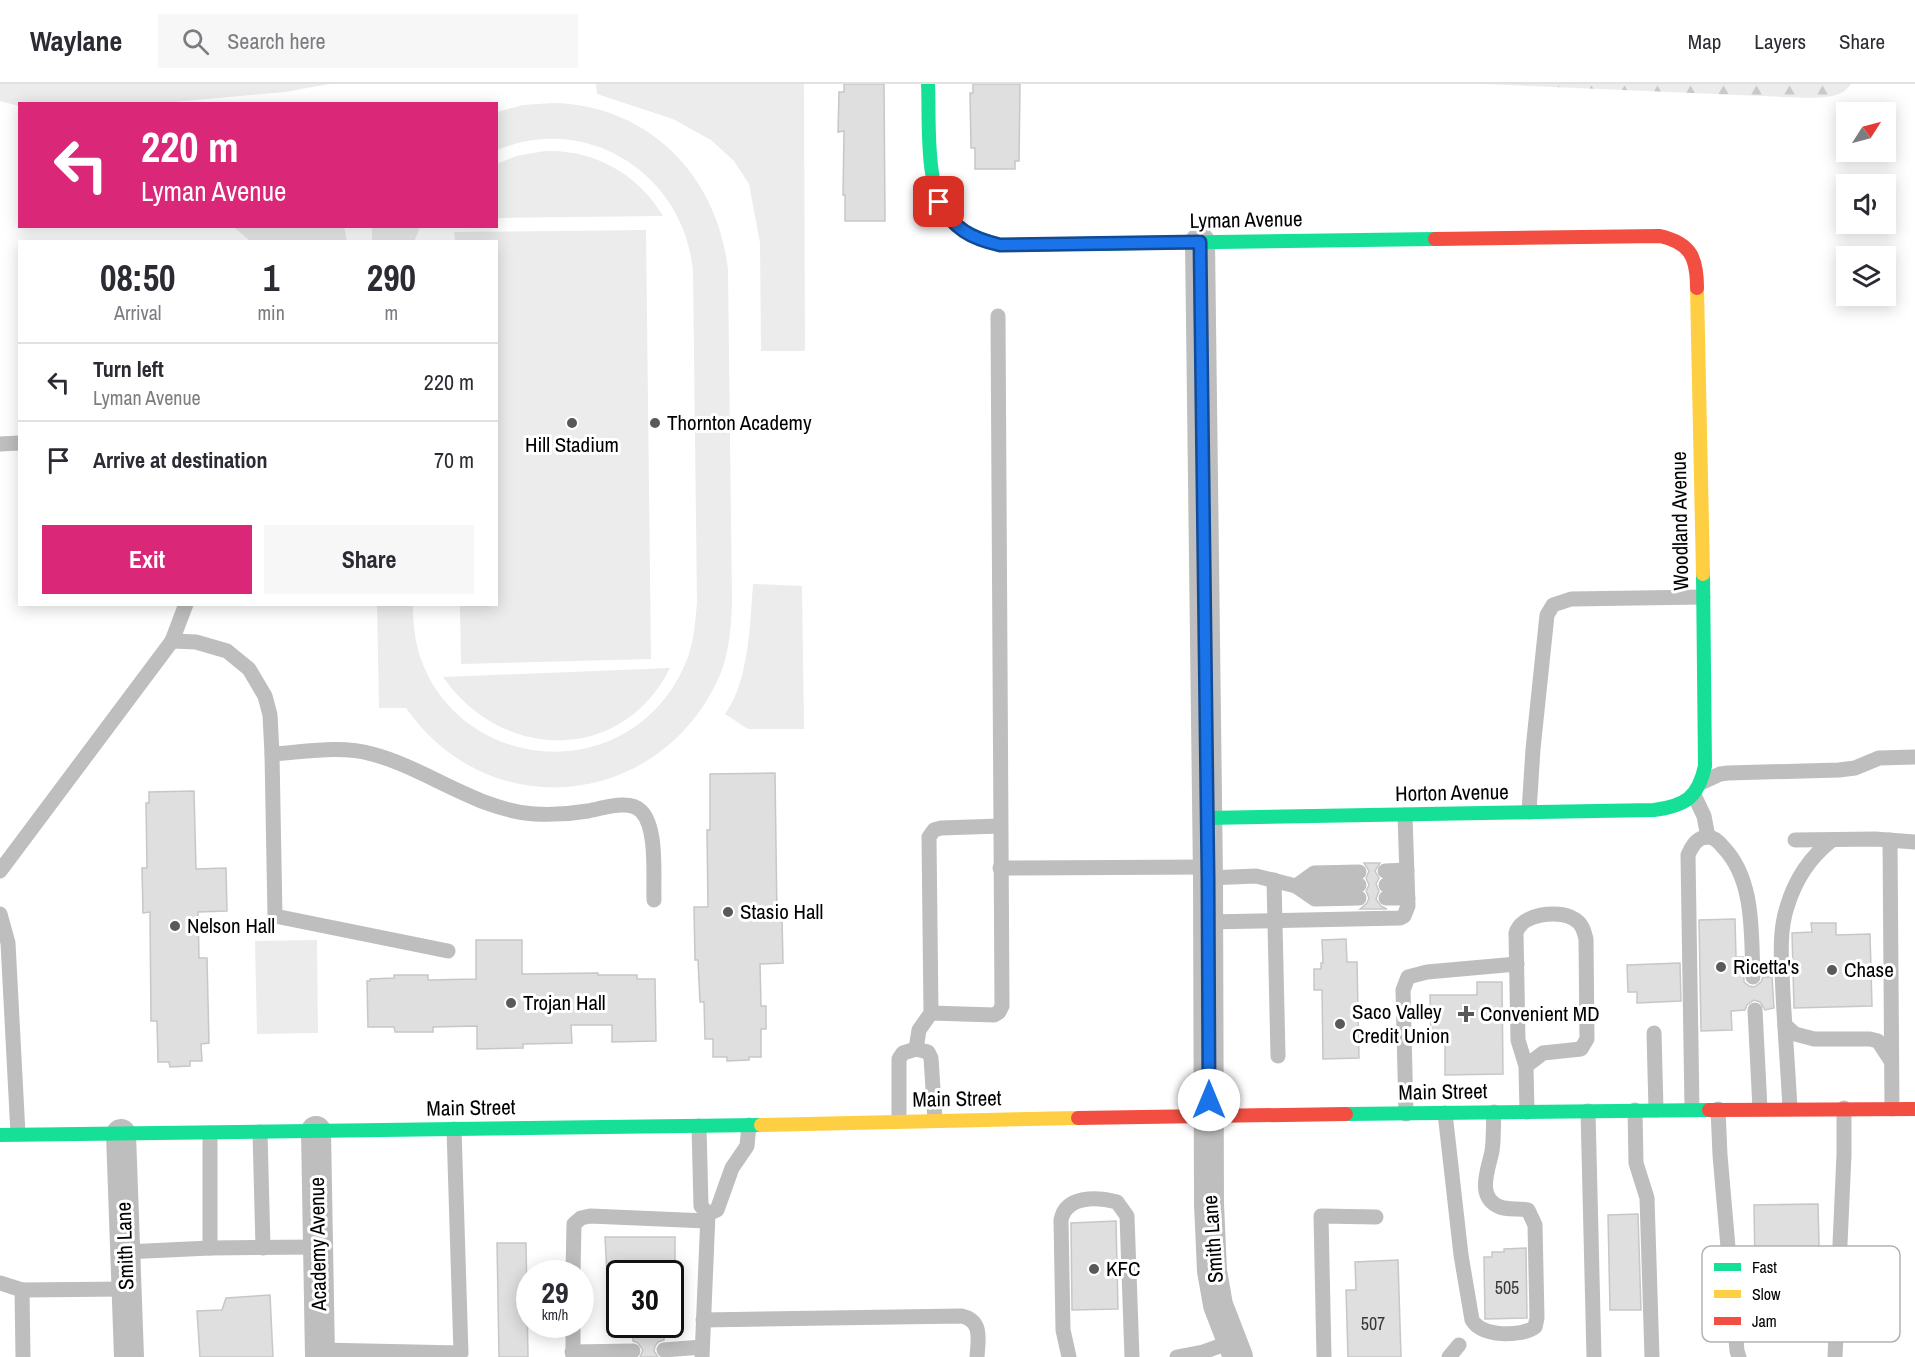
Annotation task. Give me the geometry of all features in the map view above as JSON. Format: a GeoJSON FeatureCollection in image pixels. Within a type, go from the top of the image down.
{"type":"FeatureCollection","features":[{"type":"Feature","properties":{"kind":"main road","name":"Lyman Avenue"},"geometry":{"type":"LineString","coordinates":[[928,84],[932,179],[939,202],[953,224],[968,234],[1000,245],[1648,235],[1669,237],[1687,246]]}},
{"type":"Feature","properties":{"kind":"main road","name":"Woodland Avenue"},"geometry":{"type":"LineString","coordinates":[[1687,246],[1694,259],[1697,281],[1706,753],[1705,769],[1697,790]]}},
{"type":"Feature","properties":{"kind":"main road","name":"Horton Avenue"},"geometry":{"type":"LineString","coordinates":[[1207,818],[1669,809],[1680,805],[1697,790]]}},
{"type":"Feature","properties":{"kind":"main road","name":"Main Street"},"geometry":{"type":"LineString","coordinates":[[0,1135],[699,1126],[1588,1110],[1915,1109]]}},
{"type":"Feature","properties":{"kind":"street","name":"Smith Lane"},"geometry":{"type":"LineString","coordinates":[[1200,242],[1208,872],[1209,1204],[1212,1270],[1218,1305],[1235,1350]]}},
{"type":"Feature","properties":{"kind":"street","name":"Academy Avenue"},"geometry":{"type":"LineString","coordinates":[[316,1131],[320,1353]]}},
{"type":"Feature","properties":{"kind":"street","name":"Smith Lane"},"geometry":{"type":"LineString","coordinates":[[121,1134],[129,1357]]}},
{"type":"Feature","properties":{"kind":"lane"},"geometry":{"type":"LineString","coordinates":[[931,1013],[994,1015],[1002,1006],[998,316]]}},
{"type":"Feature","properties":{"kind":"lane"},"geometry":{"type":"LineString","coordinates":[[0,444],[18,443]]}},
{"type":"Feature","properties":{"kind":"lane"},"geometry":{"type":"LineString","coordinates":[[1529,812],[1546,615],[1553,605],[1571,599],[1703,597]]}},
{"type":"Feature","properties":{"kind":"lane"},"geometry":{"type":"LineString","coordinates":[[0,871],[172,641],[185,606]]}},
{"type":"Feature","properties":{"kind":"lane"},"geometry":{"type":"LineString","coordinates":[[172,641],[196,642],[227,651],[249,669],[265,696],[270,715],[272,754],[275,916],[448,951]]}},
{"type":"Feature","properties":{"kind":"lane"},"geometry":{"type":"LineString","coordinates":[[272,754],[355,750],[388,758],[481,800],[532,814],[581,812],[621,805],[633,806],[644,815],[651,836],[654,900]]}},
{"type":"Feature","properties":{"kind":"lane"},"geometry":{"type":"LineString","coordinates":[[1708,837],[1697,790],[1720,774],[1839,770],[1855,768],[1879,758],[1915,757]]}},
{"type":"Feature","properties":{"kind":"lane"},"geometry":{"type":"LineString","coordinates":[[1208,922],[1400,918],[1406,913],[1406,814]]}},
{"type":"Feature","properties":{"kind":"lane"},"geometry":{"type":"LineString","coordinates":[[916,1049],[919,1030],[931,1013],[929,837],[934,830],[942,828],[1000,826]]}},
{"type":"Feature","properties":{"kind":"lane"},"geometry":{"type":"LineString","coordinates":[[1692,1109],[1688,855],[1692,846],[1700,839],[1708,837],[1716,840],[1724,848],[1742,876],[1750,910],[1753,977]]}},
{"type":"Feature","properties":{"kind":"lane"},"geometry":{"type":"LineString","coordinates":[[1795,840],[1915,842]]}},
{"type":"Feature","properties":{"kind":"lane"},"geometry":{"type":"LineString","coordinates":[[1790,1109],[1782,950],[1786,908],[1804,870],[1819,850],[1832,840]]}},
{"type":"Feature","properties":{"kind":"lane"},"geometry":{"type":"LineString","coordinates":[[1890,840],[1892,1109]]}},
{"type":"Feature","properties":{"kind":"lane"},"geometry":{"type":"LineString","coordinates":[[1000,868],[1208,872],[1256,876],[1296,886],[1315,899],[1359,885],[1314,873],[1296,886]]}},
{"type":"Feature","properties":{"kind":"lane"},"geometry":{"type":"LineString","coordinates":[[1274,880],[1278,1056]]}},
{"type":"Feature","properties":{"kind":"lane"},"geometry":{"type":"LineString","coordinates":[[1407,884],[1386,885],[1407,884]]}},
{"type":"Feature","properties":{"kind":"lane"},"geometry":{"type":"LineString","coordinates":[[0,914],[8,943],[18,1134]]}},
{"type":"Feature","properties":{"kind":"lane"},"geometry":{"type":"LineString","coordinates":[[1526,1066],[1543,1053],[1581,1049],[1585,1046],[1588,1030],[1586,939],[1583,929],[1574,918],[1563,915],[1542,915],[1525,920],[1518,926],[1516,933],[1518,1040],[1526,1066],[1527,1112]]}},
{"type":"Feature","properties":{"kind":"lane"},"geometry":{"type":"LineString","coordinates":[[1406,1114],[1403,990],[1408,977],[1418,973],[1517,964]]}},
{"type":"Feature","properties":{"kind":"lane"},"geometry":{"type":"LineString","coordinates":[[1755,1010],[1760,1109]]}},
{"type":"Feature","properties":{"kind":"lane"},"geometry":{"type":"LineString","coordinates":[[1785,1025],[1795,1035],[1814,1039],[1878,1041],[1892,1061]]}},
{"type":"Feature","properties":{"kind":"lane"},"geometry":{"type":"LineString","coordinates":[[1654,1033],[1656,1110]]}},
{"type":"Feature","properties":{"kind":"lane"},"geometry":{"type":"LineString","coordinates":[[899,1121],[899,1059],[903,1053],[916,1049],[928,1052],[931,1058],[934,1120]]}},
{"type":"Feature","properties":{"kind":"lane"},"geometry":{"type":"LineString","coordinates":[[1840,1246],[1845,1154],[1844,1108]]}},
{"type":"Feature","properties":{"kind":"lane"},"geometry":{"type":"LineString","coordinates":[[1718,1109],[1728,1246]]}},
{"type":"Feature","properties":{"kind":"lane"},"geometry":{"type":"LineString","coordinates":[[1588,1110],[1594,1357]]}},
{"type":"Feature","properties":{"kind":"lane"},"geometry":{"type":"LineString","coordinates":[[1635,1110],[1636,1163],[1647,1198],[1652,1357]]}},
{"type":"Feature","properties":{"kind":"lane"},"geometry":{"type":"LineString","coordinates":[[1445,1113],[1462,1266],[1472,1320],[1481,1330],[1490,1333],[1526,1332],[1535,1327],[1537,1318],[1535,1225],[1528,1210],[1499,1207],[1485,1188],[1492,1151],[1494,1113]]}},
{"type":"Feature","properties":{"kind":"lane"},"geometry":{"type":"LineString","coordinates":[[573,1260],[574,1224],[581,1218],[590,1216],[707,1218],[717,1210],[732,1168],[747,1146],[749,1125]]}},
{"type":"Feature","properties":{"kind":"lane"},"geometry":{"type":"LineString","coordinates":[[664,1350],[702,1352],[707,1218],[701,1206],[699,1126]]}},
{"type":"Feature","properties":{"kind":"lane"},"geometry":{"type":"LineString","coordinates":[[320,1353],[461,1353],[454,1129]]}},
{"type":"Feature","properties":{"kind":"lane"},"geometry":{"type":"LineString","coordinates":[[260,1132],[263,1248]]}},
{"type":"Feature","properties":{"kind":"lane"},"geometry":{"type":"LineString","coordinates":[[210,1133],[210,1248]]}},
{"type":"Feature","properties":{"kind":"lane"},"geometry":{"type":"LineString","coordinates":[[1075,1357],[1069,1357],[1063,1330],[1061,1220],[1065,1208],[1071,1203],[1092,1199],[1118,1202],[1127,1216],[1132,1357]]}},
{"type":"Feature","properties":{"kind":"lane"},"geometry":{"type":"LineString","coordinates":[[1324,1357],[1322,1216],[1376,1217]]}},
{"type":"Feature","properties":{"kind":"lane"},"geometry":{"type":"LineString","coordinates":[[125,1252],[318,1247]]}},
{"type":"Feature","properties":{"kind":"lane"},"geometry":{"type":"LineString","coordinates":[[0,1283],[22,1290],[126,1288]]}},
{"type":"Feature","properties":{"kind":"lane"},"geometry":{"type":"LineString","coordinates":[[22,1290],[23,1357]]}},
{"type":"Feature","properties":{"kind":"lane"},"geometry":{"type":"LineString","coordinates":[[703,1320],[962,1316],[972,1319],[976,1324],[977,1357]]}},
{"type":"Feature","properties":{"kind":"lane"},"geometry":{"type":"LineString","coordinates":[[573,1338],[573,1354],[633,1351]]}},
{"type":"Feature","properties":{"kind":"lane"},"geometry":{"type":"LineString","coordinates":[[1736,1342],[1739,1357]]}},
{"type":"Feature","properties":{"kind":"lane"},"geometry":{"type":"LineString","coordinates":[[1835,1357],[1836,1342]]}},
{"type":"Feature","properties":{"kind":"lane"},"geometry":{"type":"LineString","coordinates":[[1449,1357],[1459,1345]]}},
{"type":"Feature","properties":{"kind":"lane"},"geometry":{"type":"LineString","coordinates":[[1177,1357],[1203,1352],[1235,1350]]}},
{"type":"Feature","properties":{"kind":"green space"},"geometry":{"type":"Polygon","coordinates":[[[0,84],[329,84],[285,92],[174,102],[18,102],[18,106],[0,101],[0,84]]]}},
{"type":"Feature","properties":{"kind":"green space"},"geometry":{"type":"Polygon","coordinates":[[[596,84],[804,84],[805,351],[761,351],[760,243],[749,184],[734,161],[711,140],[673,119],[597,94],[596,84]]]}},
{"type":"Feature","properties":{"kind":"green space"},"geometry":{"type":"Polygon","coordinates":[[[1485,84],[1851,84],[1838,94],[1809,98],[1485,84]]]}},
{"type":"Feature","properties":{"kind":"green space"},"geometry":{"type":"Polygon","coordinates":[[[553,103],[588,107],[619,117],[648,132],[673,152],[694,176],[710,205],[722,236],[728,270],[732,604],[726,658],[720,675],[693,720],[658,753],[617,776],[573,786],[527,785],[482,772],[441,746],[406,708],[379,708],[377,606],[413,606],[418,650],[432,683],[453,710],[480,731],[510,745],[543,751],[576,750],[609,741],[640,723],[655,710],[673,688],[691,648],[697,603],[693,272],[686,237],[672,207],[651,181],[626,160],[597,146],[565,139],[531,140],[498,150],[498,112],[523,105],[553,103]]]}},
{"type":"Feature","properties":{"kind":"green space"},"geometry":{"type":"Polygon","coordinates":[[[545,151],[563,151],[597,160],[628,176],[653,201],[663,216],[498,218],[498,164],[516,156],[545,151]]]}},
{"type":"Feature","properties":{"kind":"green space"},"geometry":{"type":"Polygon","coordinates":[[[235,228],[344,228],[347,240],[249,240],[235,228]]]}},
{"type":"Feature","properties":{"kind":"green space"},"geometry":{"type":"Polygon","coordinates":[[[372,228],[420,228],[415,240],[372,240],[372,228]]]}},
{"type":"Feature","properties":{"kind":"green space","name":"Hill Stadium"},"geometry":{"type":"Polygon","coordinates":[[[646,230],[651,659],[461,664],[460,606],[498,606],[498,240],[455,240],[454,232],[646,230]]]}},
{"type":"Feature","properties":{"kind":"green space"},"geometry":{"type":"Polygon","coordinates":[[[753,584],[802,586],[804,729],[748,729],[725,714],[733,701],[744,669],[753,584]]]}},
{"type":"Feature","properties":{"kind":"green space"},"geometry":{"type":"Polygon","coordinates":[[[670,668],[649,699],[623,722],[593,735],[561,740],[528,737],[497,725],[468,705],[443,677],[670,668]]]}},
{"type":"Feature","properties":{"kind":"green space"},"geometry":{"type":"Polygon","coordinates":[[[317,940],[318,1033],[257,1034],[255,941],[317,940]]]}},
{"type":"Feature","properties":{"kind":"building"},"geometry":{"type":"Polygon","coordinates":[[[844,84],[884,84],[885,221],[845,221],[844,131],[838,132],[839,92],[844,92],[844,84]]]}},
{"type":"Feature","properties":{"kind":"building"},"geometry":{"type":"Polygon","coordinates":[[[973,84],[1020,84],[1019,161],[1015,161],[1015,169],[975,169],[975,148],[971,148],[970,93],[973,93],[973,84]]]}},
{"type":"Feature","properties":{"kind":"building","name":"Stasio Hall"},"geometry":{"type":"Polygon","coordinates":[[[775,773],[777,917],[782,917],[783,963],[760,964],[761,1006],[766,1006],[766,1029],[761,1029],[761,1057],[727,1061],[727,1057],[713,1057],[713,1039],[705,1039],[704,1002],[700,1002],[698,960],[695,960],[694,907],[708,907],[707,830],[710,830],[710,774],[775,773]]]}},
{"type":"Feature","properties":{"kind":"building","name":"Nelson Hall"},"geometry":{"type":"Polygon","coordinates":[[[194,791],[196,869],[226,868],[227,911],[198,912],[199,958],[207,958],[209,1043],[201,1044],[202,1061],[190,1061],[190,1066],[170,1067],[169,1062],[158,1062],[157,1021],[151,1021],[150,912],[143,913],[142,868],[147,868],[146,803],[149,803],[149,792],[194,791]]]}},
{"type":"Feature","properties":{"kind":"building"},"geometry":{"type":"Polygon","coordinates":[[[1364,863],[1380,863],[1375,871],[1379,878],[1376,884],[1379,891],[1376,899],[1381,906],[1387,909],[1360,909],[1369,898],[1366,891],[1369,885],[1366,878],[1369,871],[1364,863]]]}},
{"type":"Feature","properties":{"kind":"building","name":"Ricetta's"},"geometry":{"type":"Polygon","coordinates":[[[1735,919],[1736,957],[1743,957],[1744,982],[1754,987],[1761,982],[1763,977],[1772,977],[1774,1008],[1765,1010],[1760,1002],[1754,1000],[1747,1005],[1745,1010],[1731,1011],[1732,1030],[1701,1031],[1699,920],[1735,919]]]}},
{"type":"Feature","properties":{"kind":"building","name":"Chase"},"geometry":{"type":"Polygon","coordinates":[[[1811,923],[1836,923],[1836,935],[1870,934],[1872,1006],[1794,1008],[1792,933],[1812,932],[1811,923]]]}},
{"type":"Feature","properties":{"kind":"building","name":"Saco Valley Credit Union"},"geometry":{"type":"Polygon","coordinates":[[[1346,939],[1347,962],[1357,962],[1359,1058],[1323,1059],[1322,990],[1314,990],[1314,969],[1321,969],[1321,963],[1323,963],[1322,940],[1346,939]]]}},
{"type":"Feature","properties":{"kind":"building","name":"Trojan Hall"},"geometry":{"type":"Polygon","coordinates":[[[476,940],[522,940],[522,974],[598,973],[598,975],[637,975],[637,979],[655,979],[656,1041],[612,1042],[612,1025],[571,1025],[572,1043],[523,1044],[523,1048],[477,1049],[477,1026],[433,1027],[433,1032],[395,1032],[394,1027],[368,1027],[367,981],[394,978],[394,975],[428,975],[428,980],[476,979],[476,940]]]}},
{"type":"Feature","properties":{"kind":"building"},"geometry":{"type":"Polygon","coordinates":[[[1680,963],[1681,1001],[1637,1003],[1637,992],[1628,992],[1627,965],[1680,963]]]}},
{"type":"Feature","properties":{"kind":"building","name":"Convenient MD"},"geometry":{"type":"Polygon","coordinates":[[[1477,982],[1502,982],[1503,1074],[1445,1075],[1445,1033],[1431,1033],[1430,995],[1477,995],[1477,982]]]}},
{"type":"Feature","properties":{"kind":"building"},"geometry":{"type":"Polygon","coordinates":[[[1818,1204],[1819,1246],[1755,1246],[1754,1205],[1818,1204]]]}},
{"type":"Feature","properties":{"kind":"building"},"geometry":{"type":"Polygon","coordinates":[[[1638,1214],[1641,1310],[1610,1310],[1608,1215],[1638,1214]]]}},
{"type":"Feature","properties":{"kind":"building","name":"KFC"},"geometry":{"type":"Polygon","coordinates":[[[1116,1221],[1118,1309],[1072,1310],[1071,1223],[1116,1221]]]}},
{"type":"Feature","properties":{"kind":"building"},"geometry":{"type":"Polygon","coordinates":[[[605,1237],[675,1237],[675,1260],[606,1260],[605,1237]]]}},
{"type":"Feature","properties":{"kind":"building"},"geometry":{"type":"Polygon","coordinates":[[[497,1243],[526,1243],[526,1260],[516,1260],[516,1338],[528,1338],[528,1357],[499,1357],[497,1243]]]}},
{"type":"Feature","properties":{"kind":"building"},"geometry":{"type":"Polygon","coordinates":[[[1526,1248],[1527,1318],[1485,1319],[1484,1257],[1492,1257],[1492,1252],[1504,1252],[1504,1249],[1526,1248]]]}},
{"type":"Feature","properties":{"kind":"building"},"geometry":{"type":"Polygon","coordinates":[[[1398,1260],[1401,1357],[1348,1357],[1346,1290],[1356,1290],[1355,1262],[1398,1260]]]}},
{"type":"Feature","properties":{"kind":"building"},"geometry":{"type":"Polygon","coordinates":[[[270,1295],[273,1357],[200,1357],[197,1311],[222,1310],[226,1298],[270,1295]]]}},
{"type":"Feature","properties":{"kind":"building"},"geometry":{"type":"Polygon","coordinates":[[[633,1338],[664,1338],[655,1346],[654,1351],[658,1357],[640,1357],[643,1350],[638,1343],[633,1341],[633,1338]]]}},
{"type":"Feature","properties":{"kind":"traffic: fast"},"geometry":{"type":"LineString","coordinates":[[928,84],[930,158],[937,195],[944,211],[954,223],[970,234],[1000,245],[1435,239]]}},
{"type":"Feature","properties":{"kind":"traffic: fast"},"geometry":{"type":"LineString","coordinates":[[1207,818],[1654,810],[1682,803],[1694,793],[1705,766],[1703,574]]}},
{"type":"Feature","properties":{"kind":"traffic: fast"},"geometry":{"type":"LineString","coordinates":[[1346,1114],[1709,1110]]}},
{"type":"Feature","properties":{"kind":"traffic: fast"},"geometry":{"type":"LineString","coordinates":[[0,1135],[761,1125]]}},
{"type":"Feature","properties":{"kind":"traffic: slow"},"geometry":{"type":"LineString","coordinates":[[1697,288],[1703,574]]}},
{"type":"Feature","properties":{"kind":"traffic: slow"},"geometry":{"type":"LineString","coordinates":[[761,1125],[1078,1118]]}},
{"type":"Feature","properties":{"kind":"traffic: jam"},"geometry":{"type":"LineString","coordinates":[[1435,239],[1660,236],[1679,243],[1690,253],[1696,268],[1697,288]]}},
{"type":"Feature","properties":{"kind":"traffic: jam"},"geometry":{"type":"LineString","coordinates":[[1709,1110],[1915,1109]]}},
{"type":"Feature","properties":{"kind":"traffic: jam"},"geometry":{"type":"LineString","coordinates":[[1078,1118],[1346,1114]]}},
{"type":"Feature","properties":{"kind":"place","name":"Hill Stadium"},"geometry":{"type":"Point","coordinates":[572,423]}},
{"type":"Feature","properties":{"kind":"place","name":"Thornton Academy"},"geometry":{"type":"Point","coordinates":[655,423]}},
{"type":"Feature","properties":{"kind":"place","name":"Stasio Hall"},"geometry":{"type":"Point","coordinates":[728,912]}},
{"type":"Feature","properties":{"kind":"place","name":"Nelson Hall"},"geometry":{"type":"Point","coordinates":[175,926]}},
{"type":"Feature","properties":{"kind":"place","name":"Ricetta's"},"geometry":{"type":"Point","coordinates":[1721,967]}},
{"type":"Feature","properties":{"kind":"place","name":"Chase"},"geometry":{"type":"Point","coordinates":[1832,970]}},
{"type":"Feature","properties":{"kind":"place","name":"Trojan Hall"},"geometry":{"type":"Point","coordinates":[511,1003]}},
{"type":"Feature","properties":{"kind":"place","name":"Convenient MD"},"geometry":{"type":"Point","coordinates":[1466,1014]}},
{"type":"Feature","properties":{"kind":"place","name":"Saco Valley Credit Union"},"geometry":{"type":"Point","coordinates":[1340,1024]}},
{"type":"Feature","properties":{"kind":"place","name":"KFC"},"geometry":{"type":"Point","coordinates":[1094,1269]}},
{"type":"Feature","properties":{"kind":"route"},"geometry":{"type":"LineString","coordinates":[[939,202],[953,224],[974,237],[1000,245],[1200,242],[1209,1100]]}}]}
